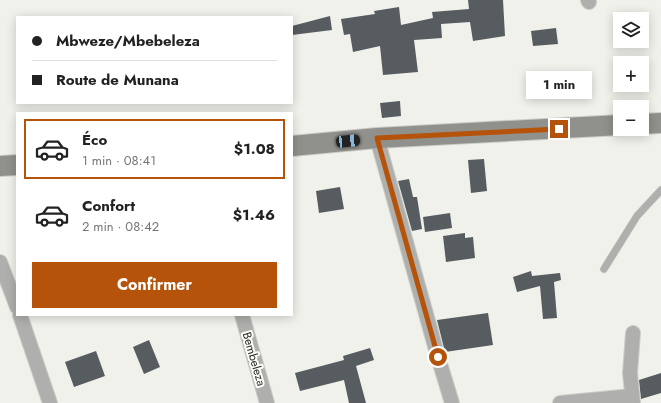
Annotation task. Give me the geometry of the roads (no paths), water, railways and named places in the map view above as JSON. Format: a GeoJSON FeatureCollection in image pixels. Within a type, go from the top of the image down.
{"type":"FeatureCollection","features":[{"type":"Feature","properties":{"kind":"main road"},"geometry":{"type":"LineString","coordinates":[[649,124],[661,123]]}},
{"type":"Feature","properties":{"kind":"main road"},"geometry":{"type":"LineString","coordinates":[[293,146],[377,138],[613,125]]}},
{"type":"Feature","properties":{"kind":"main road"},"geometry":{"type":"LineString","coordinates":[[0,166],[16,165]]}},
{"type":"Feature","properties":{"kind":"street"},"geometry":{"type":"LineString","coordinates":[[377,138],[452,403]]}},
{"type":"Feature","properties":{"kind":"street"},"geometry":{"type":"LineString","coordinates":[[0,262],[16,304]]}},
{"type":"Feature","properties":{"kind":"street"},"geometry":{"type":"LineString","coordinates":[[20,316],[50,403]]}},
{"type":"Feature","properties":{"kind":"street","name":"Bembeleza"},"geometry":{"type":"LineString","coordinates":[[242,316],[267,403]]}},
{"type":"Feature","properties":{"kind":"street"},"geometry":{"type":"LineString","coordinates":[[560,403],[632,400],[630,362],[633,333]]}},
{"type":"Feature","properties":{"kind":"lane"},"geometry":{"type":"LineString","coordinates":[[604,269],[636,216],[661,190]]}}]}
